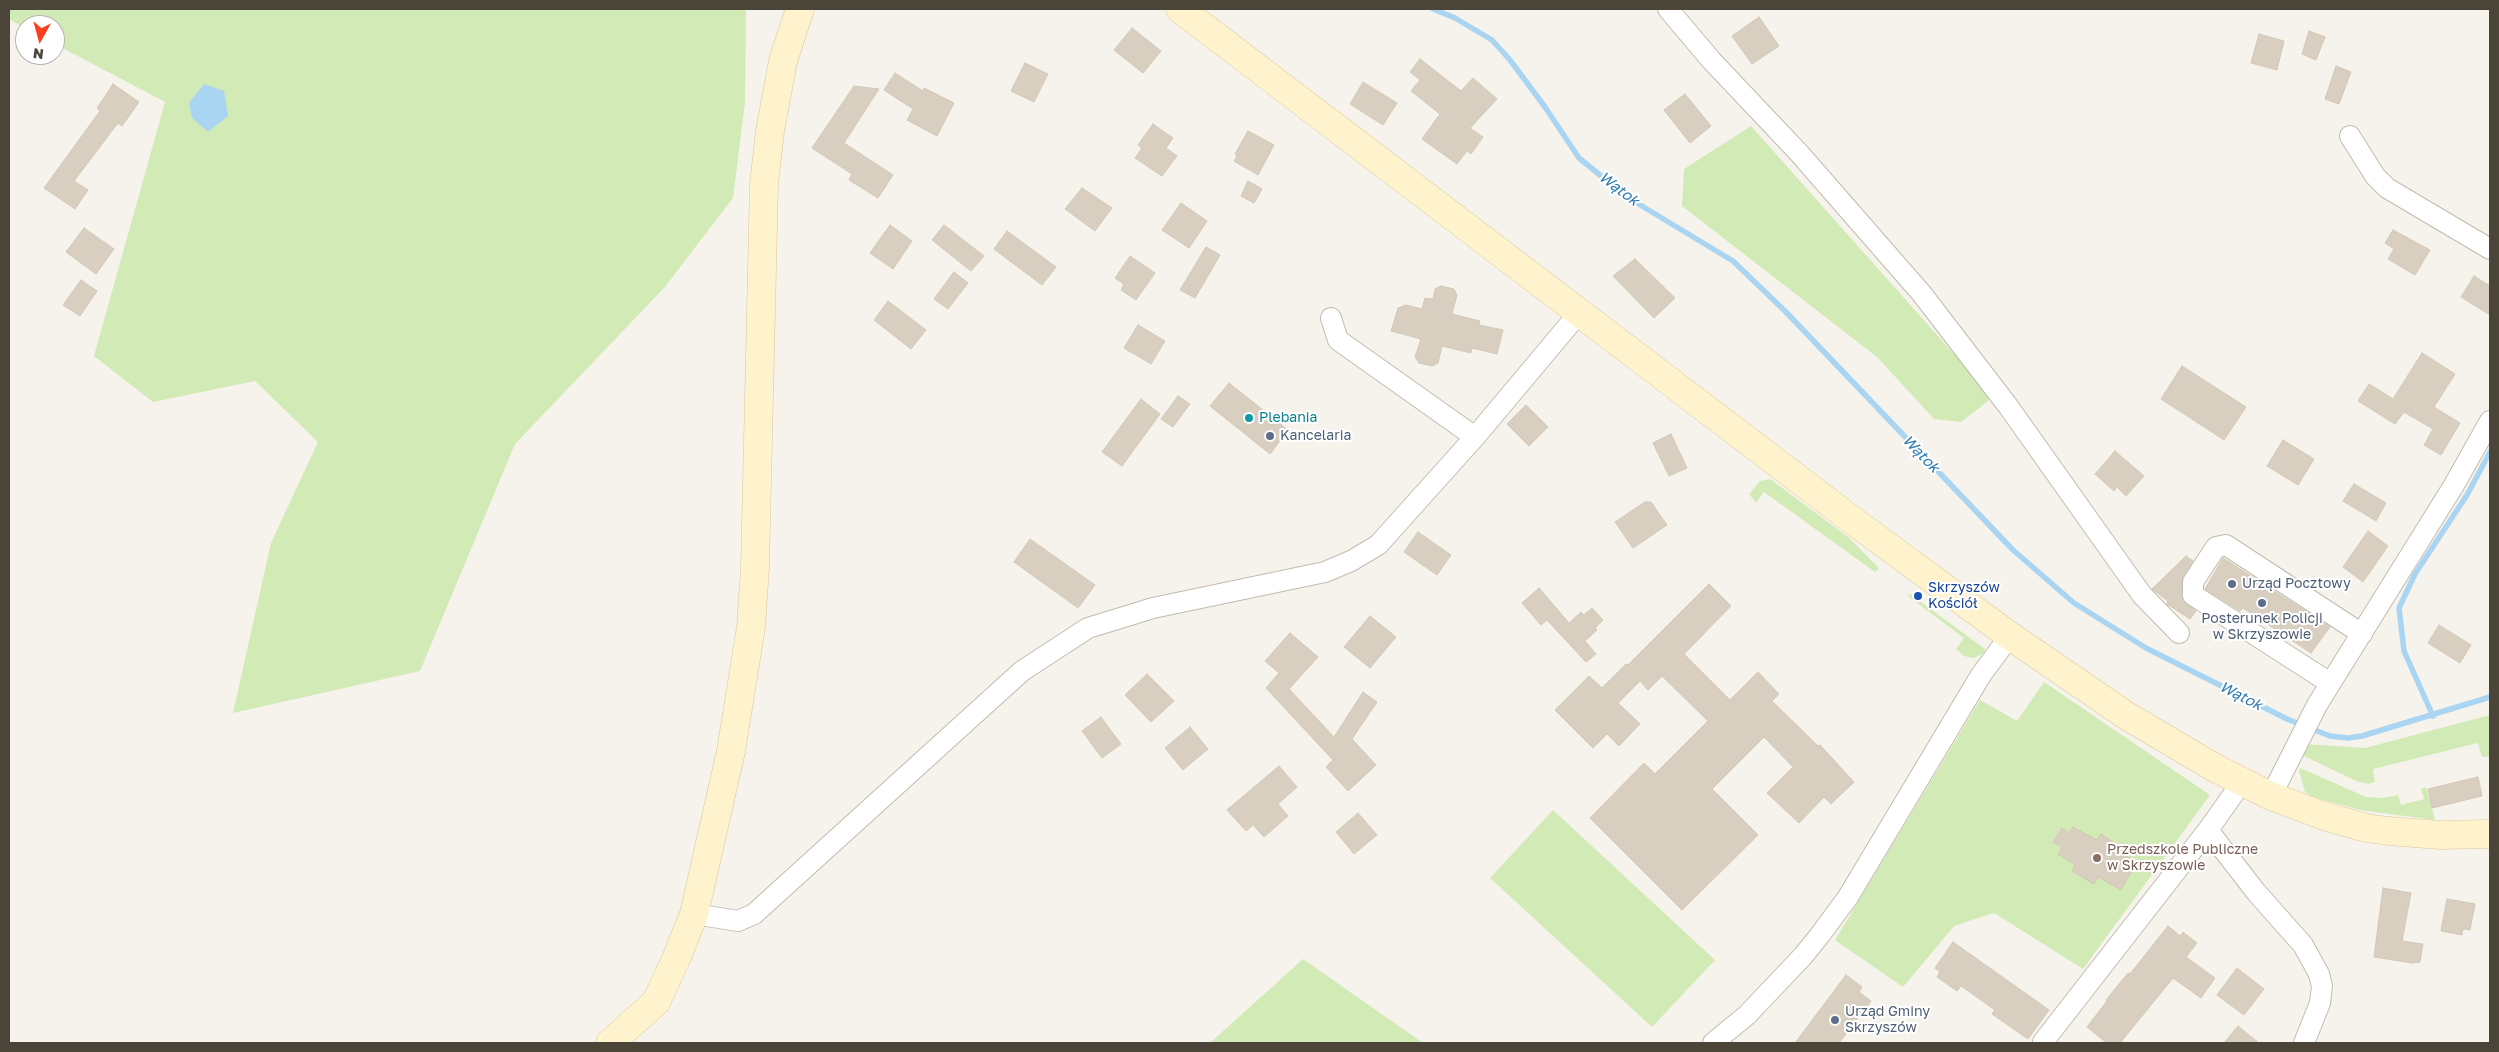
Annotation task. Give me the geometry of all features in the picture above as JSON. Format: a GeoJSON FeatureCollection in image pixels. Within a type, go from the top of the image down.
{"type":"FeatureCollection","features":[{"type":"Feature","properties":{"kind":"street"},"geometry":{"type":"LineString","coordinates":[[610,1043],[656,1002],[694,914],[731,751],[751,626],[755,567],[764,184],[770,131],[783,61],[800,9]]}},
{"type":"Feature","properties":{"kind":"street"},"geometry":{"type":"LineString","coordinates":[[1180,9],[1848,518],[2010,636],[2152,732],[2242,782],[2316,813],[2366,828],[2416,834],[2490,834]]}},
{"type":"Feature","properties":{"kind":"street"},"geometry":{"type":"LineString","coordinates":[[1668,9],[1711,60],[1799,153],[1922,294],[2008,406],[2142,595],[2179,632]]}},
{"type":"Feature","properties":{"kind":"street"},"geometry":{"type":"LineString","coordinates":[[2350,136],[2375,176],[2387,188],[2490,249]]}},
{"type":"Feature","properties":{"kind":"street"},"geometry":{"type":"LineString","coordinates":[[694,914],[738,921],[754,914],[1022,671],[1088,628],[1153,608],[1325,572],[1351,562],[1378,545],[1475,437],[1579,313]]}},
{"type":"Feature","properties":{"kind":"street"},"geometry":{"type":"LineString","coordinates":[[1331,318],[1338,340],[1475,437]]}},
{"type":"Feature","properties":{"kind":"street"},"geometry":{"type":"LineString","coordinates":[[2272,796],[2330,683],[2449,493],[2490,421]]}},
{"type":"Feature","properties":{"kind":"street"},"geometry":{"type":"LineString","coordinates":[[2330,683],[2193,595],[2193,582],[2216,547],[2226,545],[2362,634]]}},
{"type":"Feature","properties":{"kind":"street"},"geometry":{"type":"LineString","coordinates":[[1713,1043],[1747,1015],[1804,956],[1848,897],[1981,675],[2010,636]]}},
{"type":"Feature","properties":{"kind":"street"},"geometry":{"type":"LineString","coordinates":[[2042,1042],[2208,830],[2242,782]]}},
{"type":"Feature","properties":{"kind":"street"},"geometry":{"type":"LineString","coordinates":[[2208,830],[2256,892],[2303,945],[2316,968],[2322,986],[2320,1003],[2304,1043]]}},
{"type":"Feature","properties":{"kind":"green space"},"geometry":{"type":"Polygon","coordinates":[[[9,9],[746,9],[745,102],[733,198],[664,288],[515,444],[420,671],[233,713],[271,543],[318,442],[255,381],[153,402],[94,356],[165,102],[65,49],[65,15],[15,15],[15,22],[9,19],[9,9]]]}},
{"type":"Feature","properties":{"kind":"green space"},"geometry":{"type":"Polygon","coordinates":[[[1751,126],[1953,353],[1987,368],[2003,386],[1961,422],[1934,419],[1877,357],[1682,206],[1684,169],[1751,126]]]}},
{"type":"Feature","properties":{"kind":"green space"},"geometry":{"type":"Polygon","coordinates":[[[1770,479],[1848,537],[1879,568],[1875,572],[1764,492],[1756,503],[1749,494],[1760,481],[1770,479]]]}},
{"type":"Feature","properties":{"kind":"green space"},"geometry":{"type":"Polygon","coordinates":[[[1910,594],[1985,649],[1984,653],[1974,658],[1964,656],[1956,649],[1964,638],[1908,596],[1910,594]]]}},
{"type":"Feature","properties":{"kind":"green space"},"geometry":{"type":"Polygon","coordinates":[[[2044,682],[2210,795],[2083,969],[1994,913],[1954,926],[1903,987],[1835,940],[1980,700],[2017,721],[2044,682]]]}},
{"type":"Feature","properties":{"kind":"green space"},"geometry":{"type":"Polygon","coordinates":[[[2490,715],[2490,757],[2482,757],[2478,743],[2373,769],[2375,782],[2368,784],[2356,781],[2300,754],[2305,744],[2365,748],[2490,715]]]}},
{"type":"Feature","properties":{"kind":"green space"},"geometry":{"type":"Polygon","coordinates":[[[2300,768],[2366,797],[2383,798],[2398,795],[2401,805],[2424,799],[2421,789],[2426,787],[2435,820],[2360,810],[2313,797],[2305,792],[2299,771],[2300,768]]]}},
{"type":"Feature","properties":{"kind":"green space"},"geometry":{"type":"Polygon","coordinates":[[[1553,810],[1715,960],[1652,1027],[1490,878],[1553,810]]]}},
{"type":"Feature","properties":{"kind":"green space"},"geometry":{"type":"Polygon","coordinates":[[[1303,959],[1423,1043],[1210,1043],[1303,959]]]}},
{"type":"Feature","properties":{"kind":"water"},"geometry":{"type":"Polygon","coordinates":[[[204,84],[224,91],[228,116],[208,132],[192,118],[189,103],[204,84]]]}},
{"type":"Feature","properties":{"kind":"building"},"geometry":{"type":"Polygon","coordinates":[[[1759,17],[1779,46],[1752,64],[1732,36],[1759,17]]]}},
{"type":"Feature","properties":{"kind":"building"},"geometry":{"type":"Polygon","coordinates":[[[1132,28],[1161,51],[1143,73],[1114,50],[1132,28]]]}},
{"type":"Feature","properties":{"kind":"building"},"geometry":{"type":"Polygon","coordinates":[[[2309,31],[2325,37],[2316,60],[2302,54],[2309,31]]]}},
{"type":"Feature","properties":{"kind":"building"},"geometry":{"type":"Polygon","coordinates":[[[2259,34],[2284,41],[2277,70],[2251,63],[2259,34]]]}},
{"type":"Feature","properties":{"kind":"building"},"geometry":{"type":"Polygon","coordinates":[[[1420,59],[1461,91],[1473,78],[1497,99],[1470,128],[1483,137],[1471,154],[1467,151],[1457,164],[1422,139],[1440,114],[1411,91],[1420,80],[1410,72],[1420,59]]]}},
{"type":"Feature","properties":{"kind":"building"},"geometry":{"type":"Polygon","coordinates":[[[1025,63],[1048,74],[1034,102],[1011,91],[1025,63]]]}},
{"type":"Feature","properties":{"kind":"building"},"geometry":{"type":"Polygon","coordinates":[[[2336,66],[2351,72],[2339,104],[2325,99],[2336,66]]]}},
{"type":"Feature","properties":{"kind":"building"},"geometry":{"type":"Polygon","coordinates":[[[895,73],[923,91],[924,88],[954,103],[937,136],[907,120],[913,109],[884,90],[895,73]]]}},
{"type":"Feature","properties":{"kind":"building"},"geometry":{"type":"Polygon","coordinates":[[[1363,82],[1397,103],[1383,125],[1350,104],[1363,82]]]}},
{"type":"Feature","properties":{"kind":"building"},"geometry":{"type":"Polygon","coordinates":[[[113,84],[139,102],[122,126],[118,123],[74,181],[88,190],[75,209],[44,188],[100,111],[97,108],[113,84]]]}},
{"type":"Feature","properties":{"kind":"building"},"geometry":{"type":"Polygon","coordinates":[[[854,86],[879,89],[844,143],[893,175],[878,198],[849,180],[852,174],[812,148],[854,86]]]}},
{"type":"Feature","properties":{"kind":"building"},"geometry":{"type":"Polygon","coordinates":[[[1685,94],[1711,126],[1690,143],[1664,110],[1685,94]]]}},
{"type":"Feature","properties":{"kind":"building"},"geometry":{"type":"Polygon","coordinates":[[[1153,124],[1173,138],[1166,148],[1177,156],[1162,176],[1135,158],[1142,148],[1138,145],[1153,124]]]}},
{"type":"Feature","properties":{"kind":"building"},"geometry":{"type":"Polygon","coordinates":[[[1248,131],[1274,145],[1258,175],[1234,161],[1237,156],[1235,154],[1248,131]]]}},
{"type":"Feature","properties":{"kind":"building"},"geometry":{"type":"Polygon","coordinates":[[[1248,181],[1262,189],[1254,203],[1241,196],[1248,181]]]}},
{"type":"Feature","properties":{"kind":"building"},"geometry":{"type":"Polygon","coordinates":[[[1082,188],[1112,208],[1095,231],[1065,209],[1082,188]]]}},
{"type":"Feature","properties":{"kind":"building"},"geometry":{"type":"Polygon","coordinates":[[[1181,203],[1207,221],[1189,248],[1162,230],[1181,203]]]}},
{"type":"Feature","properties":{"kind":"building"},"geometry":{"type":"Polygon","coordinates":[[[890,225],[912,241],[893,269],[870,253],[890,225]]]}},
{"type":"Feature","properties":{"kind":"building"},"geometry":{"type":"Polygon","coordinates":[[[944,225],[984,256],[971,271],[932,240],[944,225]]]}},
{"type":"Feature","properties":{"kind":"building"},"geometry":{"type":"Polygon","coordinates":[[[84,228],[114,249],[96,274],[66,252],[84,228]]]}},
{"type":"Feature","properties":{"kind":"building"},"geometry":{"type":"Polygon","coordinates":[[[2393,230],[2430,250],[2415,275],[2388,259],[2394,249],[2385,243],[2393,230]]]}},
{"type":"Feature","properties":{"kind":"building"},"geometry":{"type":"Polygon","coordinates":[[[1007,231],[1056,267],[1042,285],[994,249],[1007,231]]]}},
{"type":"Feature","properties":{"kind":"building"},"geometry":{"type":"Polygon","coordinates":[[[1206,247],[1220,255],[1195,298],[1180,290],[1206,247]]]}},
{"type":"Feature","properties":{"kind":"building"},"geometry":{"type":"Polygon","coordinates":[[[1130,256],[1155,273],[1136,300],[1121,290],[1124,284],[1115,278],[1130,256]]]}},
{"type":"Feature","properties":{"kind":"building"},"geometry":{"type":"Polygon","coordinates":[[[1635,259],[1675,298],[1654,318],[1613,276],[1635,259]]]}},
{"type":"Feature","properties":{"kind":"building"},"geometry":{"type":"Polygon","coordinates":[[[954,272],[968,283],[948,309],[934,299],[954,272]]]}},
{"type":"Feature","properties":{"kind":"building"},"geometry":{"type":"Polygon","coordinates":[[[2474,276],[2490,286],[2490,315],[2461,297],[2474,276]]]}},
{"type":"Feature","properties":{"kind":"building"},"geometry":{"type":"Polygon","coordinates":[[[81,280],[97,291],[80,316],[63,305],[81,280]]]}},
{"type":"Feature","properties":{"kind":"building"},"geometry":{"type":"Polygon","coordinates":[[[1441,286],[1454,289],[1457,295],[1452,314],[1480,321],[1479,325],[1503,330],[1497,354],[1472,348],[1471,353],[1442,346],[1438,363],[1432,366],[1419,363],[1415,357],[1421,339],[1391,331],[1398,308],[1406,305],[1422,309],[1425,298],[1433,299],[1435,289],[1441,286]]]}},
{"type":"Feature","properties":{"kind":"building"},"geometry":{"type":"Polygon","coordinates":[[[888,301],[926,330],[911,349],[874,320],[888,301]]]}},
{"type":"Feature","properties":{"kind":"building"},"geometry":{"type":"Polygon","coordinates":[[[1138,325],[1165,341],[1151,364],[1124,348],[1138,325]]]}},
{"type":"Feature","properties":{"kind":"building"},"geometry":{"type":"Polygon","coordinates":[[[2422,353],[2455,374],[2434,407],[2460,423],[2441,455],[2424,445],[2433,429],[2404,412],[2395,424],[2358,401],[2369,384],[2393,399],[2422,353]]]}},
{"type":"Feature","properties":{"kind":"building"},"geometry":{"type":"Polygon","coordinates":[[[2182,366],[2246,407],[2224,440],[2161,399],[2182,366]]]}},
{"type":"Feature","properties":{"kind":"building","name":"Plebania"},"geometry":{"type":"Polygon","coordinates":[[[1229,383],[1288,430],[1270,454],[1210,406],[1229,383]]]}},
{"type":"Feature","properties":{"kind":"building"},"geometry":{"type":"Polygon","coordinates":[[[1178,396],[1190,404],[1173,427],[1161,419],[1178,396]]]}},
{"type":"Feature","properties":{"kind":"building"},"geometry":{"type":"Polygon","coordinates":[[[1141,399],[1160,414],[1122,466],[1102,452],[1141,399]]]}},
{"type":"Feature","properties":{"kind":"building"},"geometry":{"type":"Polygon","coordinates":[[[1526,405],[1548,427],[1529,446],[1507,424],[1526,405]]]}},
{"type":"Feature","properties":{"kind":"building"},"geometry":{"type":"Polygon","coordinates":[[[1671,434],[1687,468],[1669,476],[1653,443],[1671,434]]]}},
{"type":"Feature","properties":{"kind":"building"},"geometry":{"type":"Polygon","coordinates":[[[2283,440],[2314,459],[2298,485],[2267,466],[2283,440]]]}},
{"type":"Feature","properties":{"kind":"building"},"geometry":{"type":"Polygon","coordinates":[[[2115,451],[2144,476],[2126,496],[2117,487],[2114,491],[2095,474],[2115,451]]]}},
{"type":"Feature","properties":{"kind":"building"},"geometry":{"type":"Polygon","coordinates":[[[2354,484],[2386,503],[2376,521],[2343,501],[2354,484]]]}},
{"type":"Feature","properties":{"kind":"building"},"geometry":{"type":"Polygon","coordinates":[[[1645,502],[1651,502],[1667,525],[1633,548],[1615,522],[1645,502]]]}},
{"type":"Feature","properties":{"kind":"building"},"geometry":{"type":"Polygon","coordinates":[[[2368,531],[2388,546],[2363,582],[2343,567],[2368,531]]]}},
{"type":"Feature","properties":{"kind":"building"},"geometry":{"type":"Polygon","coordinates":[[[1418,532],[1451,555],[1437,575],[1404,552],[1418,532]]]}},
{"type":"Feature","properties":{"kind":"building"},"geometry":{"type":"Polygon","coordinates":[[[1030,539],[1095,585],[1078,608],[1014,562],[1030,539]]]}},
{"type":"Feature","properties":{"kind":"building"},"geometry":{"type":"Polygon","coordinates":[[[2186,556],[2193,561],[2183,576],[2181,595],[2183,601],[2196,611],[2190,619],[2167,604],[2168,601],[2152,589],[2186,556]]]}},
{"type":"Feature","properties":{"kind":"building"},"geometry":{"type":"Polygon","coordinates":[[[2223,558],[2330,627],[2311,653],[2243,608],[2240,611],[2205,589],[2223,558]]]}},
{"type":"Feature","properties":{"kind":"building"},"geometry":{"type":"Polygon","coordinates":[[[1709,584],[1731,606],[1684,654],[1730,700],[1758,672],[1779,694],[1772,701],[1818,746],[1820,745],[1854,782],[1831,804],[1824,797],[1799,823],[1767,793],[1793,767],[1764,737],[1712,789],[1758,835],[1682,910],[1590,818],[1644,763],[1655,774],[1708,721],[1662,676],[1648,690],[1640,681],[1618,703],[1640,724],[1619,746],[1607,734],[1593,748],[1555,710],[1589,676],[1602,688],[1626,664],[1628,665],[1709,584]]]}},
{"type":"Feature","properties":{"kind":"building"},"geometry":{"type":"Polygon","coordinates":[[[1539,588],[1569,623],[1581,612],[1584,615],[1592,608],[1603,620],[1595,628],[1597,630],[1585,641],[1596,654],[1586,662],[1547,620],[1541,625],[1522,603],[1539,588]]]}},
{"type":"Feature","properties":{"kind":"building"},"geometry":{"type":"Polygon","coordinates":[[[1370,616],[1396,637],[1370,668],[1344,647],[1370,616]]]}},
{"type":"Feature","properties":{"kind":"building"},"geometry":{"type":"Polygon","coordinates":[[[2439,625],[2471,645],[2460,663],[2428,643],[2439,625]]]}},
{"type":"Feature","properties":{"kind":"building"},"geometry":{"type":"Polygon","coordinates":[[[1290,633],[1318,657],[1289,689],[1334,737],[1363,692],[1377,702],[1352,739],[1376,765],[1348,791],[1326,767],[1333,760],[1266,688],[1279,673],[1265,661],[1290,633]]]}},
{"type":"Feature","properties":{"kind":"building"},"geometry":{"type":"Polygon","coordinates":[[[1147,674],[1174,701],[1151,722],[1125,695],[1147,674]]]}},
{"type":"Feature","properties":{"kind":"building"},"geometry":{"type":"Polygon","coordinates":[[[1101,717],[1121,744],[1102,758],[1082,731],[1101,717]]]}},
{"type":"Feature","properties":{"kind":"building"},"geometry":{"type":"Polygon","coordinates":[[[1190,727],[1208,749],[1183,770],[1165,748],[1190,727]]]}},
{"type":"Feature","properties":{"kind":"building"},"geometry":{"type":"Polygon","coordinates":[[[1279,766],[1297,787],[1278,804],[1288,816],[1264,837],[1253,825],[1246,831],[1227,810],[1279,766]]]}},
{"type":"Feature","properties":{"kind":"building"},"geometry":{"type":"Polygon","coordinates":[[[2478,777],[2482,796],[2432,808],[2428,789],[2478,777]]]}},
{"type":"Feature","properties":{"kind":"building"},"geometry":{"type":"Polygon","coordinates":[[[1358,813],[1377,835],[1354,854],[1336,832],[1358,813]]]}},
{"type":"Feature","properties":{"kind":"building","name":"Przedszkole Publiczne w Skrzyszowie"},"geometry":{"type":"Polygon","coordinates":[[[2073,827],[2097,840],[2101,834],[2113,842],[2110,847],[2137,862],[2121,890],[2098,877],[2094,884],[2072,871],[2075,865],[2058,854],[2062,847],[2053,842],[2062,828],[2069,833],[2073,827]]]}},
{"type":"Feature","properties":{"kind":"building"},"geometry":{"type":"Polygon","coordinates":[[[2383,888],[2411,893],[2402,941],[2423,944],[2420,962],[2412,963],[2374,957],[2383,888]]]}},
{"type":"Feature","properties":{"kind":"building"},"geometry":{"type":"Polygon","coordinates":[[[2447,899],[2475,904],[2470,930],[2463,929],[2462,935],[2441,931],[2447,899]]]}},
{"type":"Feature","properties":{"kind":"building"},"geometry":{"type":"Polygon","coordinates":[[[2168,926],[2180,936],[2183,932],[2197,943],[2186,957],[2215,978],[2201,998],[2173,978],[2120,1043],[2107,1043],[2087,1027],[2106,1000],[2128,973],[2130,974],[2168,926]]]}},
{"type":"Feature","properties":{"kind":"building"},"geometry":{"type":"Polygon","coordinates":[[[1953,942],[2049,1010],[2028,1039],[1992,1014],[1995,1010],[1961,986],[1957,991],[1937,977],[1940,972],[1935,968],[1953,942]]]}},
{"type":"Feature","properties":{"kind":"building"},"geometry":{"type":"Polygon","coordinates":[[[2237,968],[2264,989],[2244,1015],[2217,995],[2237,968]]]}},
{"type":"Feature","properties":{"kind":"building","name":"Urząd Gminy Skrzyszów"},"geometry":{"type":"Polygon","coordinates":[[[1846,975],[1862,987],[1859,992],[1871,1001],[1839,1043],[1795,1043],[1846,975]]]}},
{"type":"Feature","properties":{"kind":"building"},"geometry":{"type":"Polygon","coordinates":[[[2238,1026],[2259,1043],[2224,1043],[2238,1026]]]}},
{"type":"Feature","properties":{"kind":"waterway","name":"Wątok"},"geometry":{"type":"LineString","coordinates":[[1433,9],[1455,18],[1492,40],[1510,60],[1545,107],[1579,158],[1627,197],[1733,261],[1786,312],[2013,550],[2074,603],[2146,648],[2287,719],[2330,736],[2348,738],[2362,736],[2490,697]]}},
{"type":"Feature","properties":{"kind":"waterway"},"geometry":{"type":"LineString","coordinates":[[2433,716],[2404,651],[2399,608],[2415,574],[2467,495],[2490,452]]}},
{"type":"Feature","properties":{"kind":"place","name":"Plebania"},"geometry":{"type":"Point","coordinates":[1249,418]}},
{"type":"Feature","properties":{"kind":"place","name":"Kancelaria"},"geometry":{"type":"Point","coordinates":[1270,436]}},
{"type":"Feature","properties":{"kind":"place","name":"Urząd Pocztowy"},"geometry":{"type":"Point","coordinates":[2232,584]}},
{"type":"Feature","properties":{"kind":"place","name":"Skrzyszów Kościół"},"geometry":{"type":"Point","coordinates":[1918,596]}},
{"type":"Feature","properties":{"kind":"place","name":"Posterunek Policji w Skrzyszowie"},"geometry":{"type":"Point","coordinates":[2262,603]}},
{"type":"Feature","properties":{"kind":"place","name":"Przedszkole Publiczne w Skrzyszowie"},"geometry":{"type":"Point","coordinates":[2097,858]}},
{"type":"Feature","properties":{"kind":"place","name":"Urząd Gminy Skrzyszów"},"geometry":{"type":"Point","coordinates":[1835,1020]}}]}
